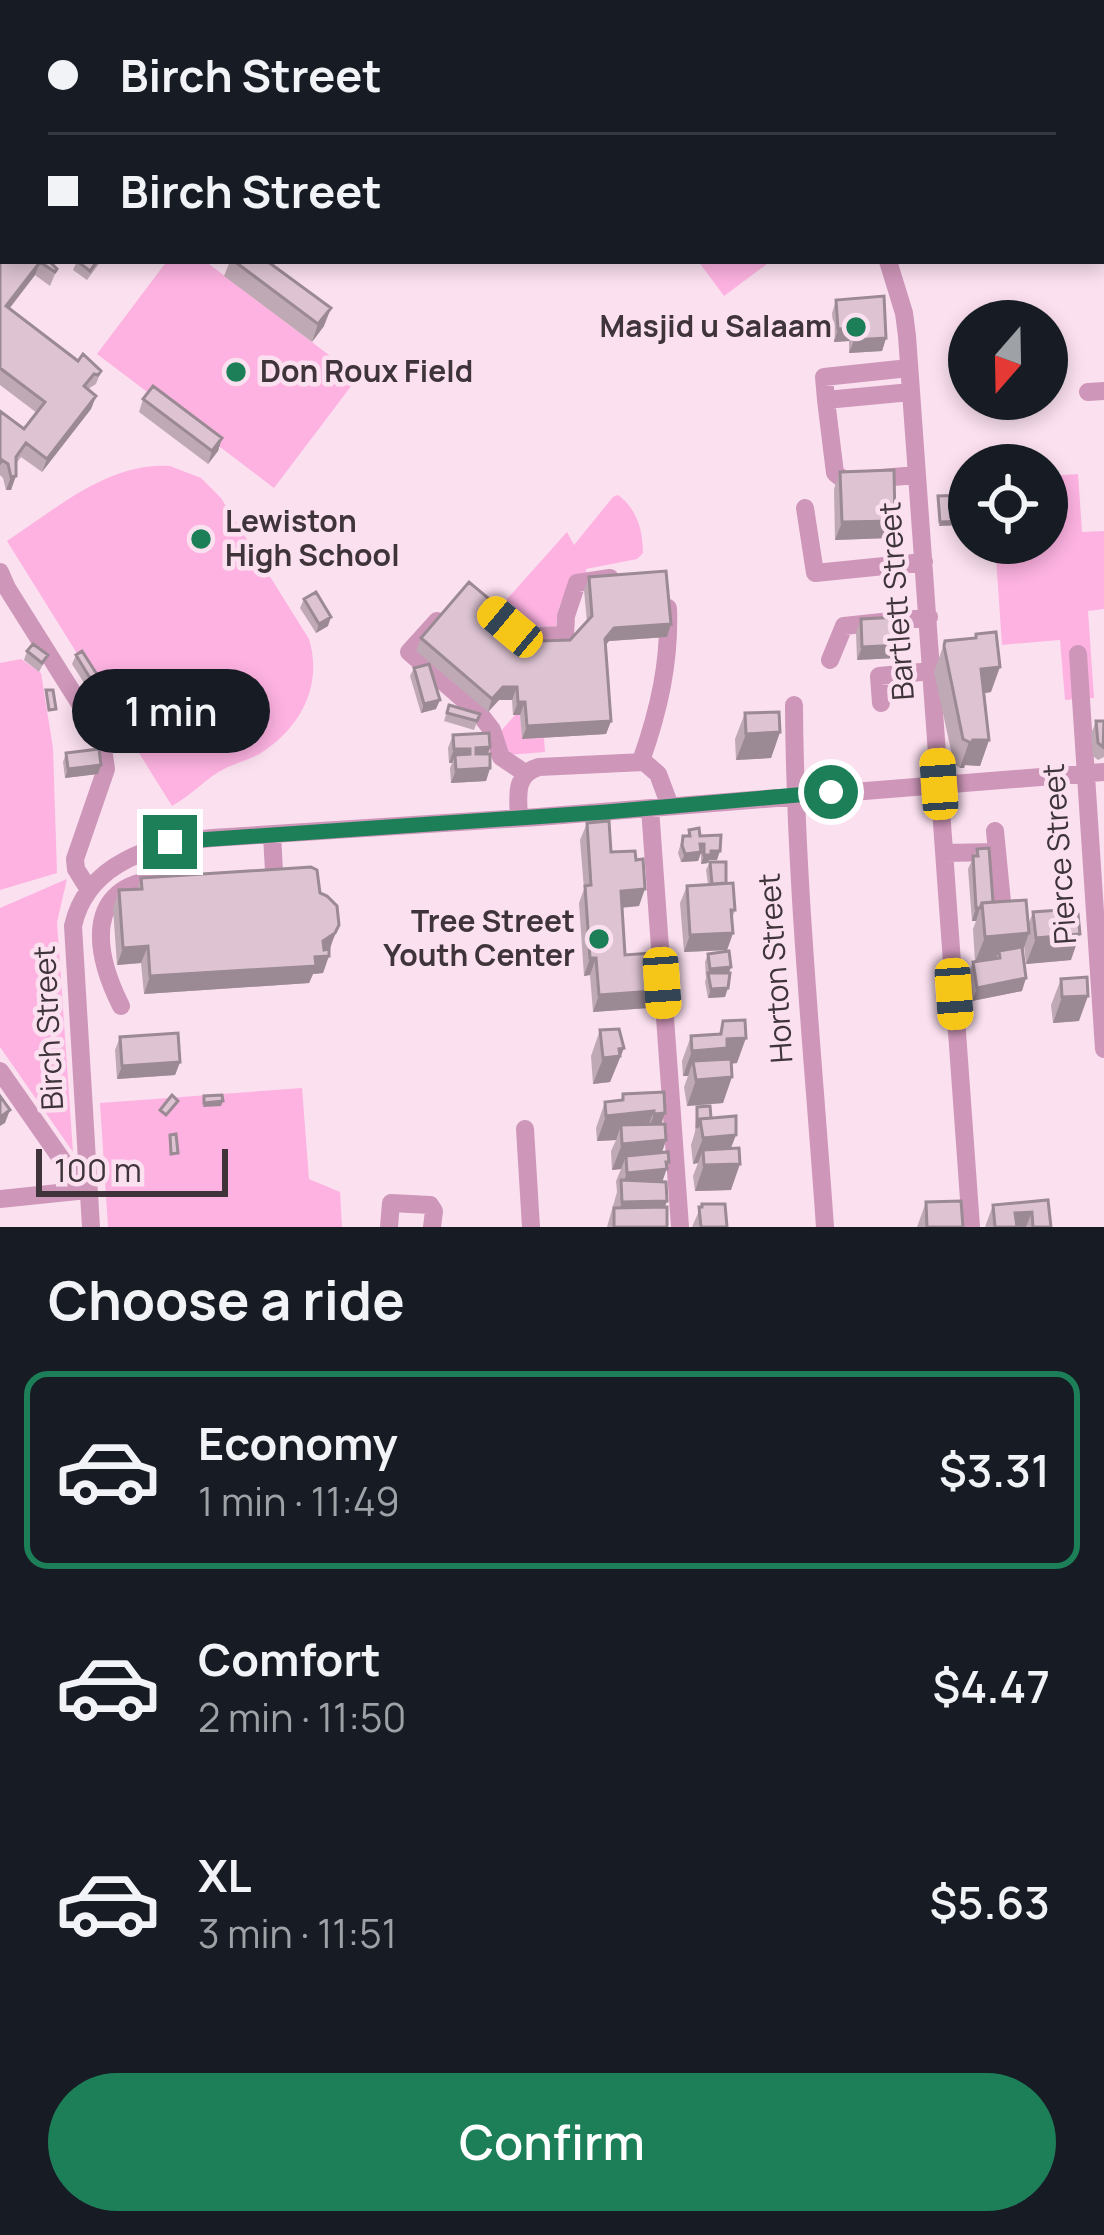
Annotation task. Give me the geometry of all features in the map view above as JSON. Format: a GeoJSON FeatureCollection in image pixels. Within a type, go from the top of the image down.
{"type":"FeatureCollection","features":[{"type":"Feature","properties":{"kind":"street","name":"Bartlett Street"},"geometry":{"type":"LineString","coordinates":[[889,264],[904,313],[909,368],[970,1227]]}},
{"type":"Feature","properties":{"kind":"street"},"geometry":{"type":"LineString","coordinates":[[909,368],[824,377],[835,473],[845,481],[917,475]]}},
{"type":"Feature","properties":{"kind":"street"},"geometry":{"type":"LineString","coordinates":[[826,400],[911,392]]}},
{"type":"Feature","properties":{"kind":"street"},"geometry":{"type":"LineString","coordinates":[[805,508],[815,573],[924,562]]}},
{"type":"Feature","properties":{"kind":"street"},"geometry":{"type":"LineString","coordinates":[[0,572],[103,748],[106,769],[75,859],[89,890],[122,862],[158,846],[188,840],[1094,772]]}},
{"type":"Feature","properties":{"kind":"street"},"geometry":{"type":"LineString","coordinates":[[495,615],[526,636],[566,635],[566,616],[578,584],[633,576]]}},
{"type":"Feature","properties":{"kind":"street"},"geometry":{"type":"LineString","coordinates":[[641,761],[665,675],[668,593]]}},
{"type":"Feature","properties":{"kind":"street"},"geometry":{"type":"LineString","coordinates":[[451,605],[409,652],[487,720],[502,757],[525,773]]}},
{"type":"Feature","properties":{"kind":"street"},"geometry":{"type":"LineString","coordinates":[[830,660],[844,626],[928,617]]}},
{"type":"Feature","properties":{"kind":"street","name":"Pierce Street"},"geometry":{"type":"LineString","coordinates":[[1078,654],[1094,772],[1104,1049]]}},
{"type":"Feature","properties":{"kind":"street"},"geometry":{"type":"LineString","coordinates":[[881,704],[879,676],[932,671]]}},
{"type":"Feature","properties":{"kind":"street","name":"Horton Street"},"geometry":{"type":"LineString","coordinates":[[794,705],[795,794],[825,1227]]}},
{"type":"Feature","properties":{"kind":"street"},"geometry":{"type":"LineString","coordinates":[[519,818],[519,785],[525,773],[539,767],[641,761],[658,774],[680,1227]]}},
{"type":"Feature","properties":{"kind":"street"},"geometry":{"type":"LineString","coordinates":[[995,831],[1001,902]]}},
{"type":"Feature","properties":{"kind":"street"},"geometry":{"type":"LineString","coordinates":[[253,872],[283,871],[272,835]]}},
{"type":"Feature","properties":{"kind":"street"},"geometry":{"type":"LineString","coordinates":[[944,854],[997,852]]}},
{"type":"Feature","properties":{"kind":"street"},"geometry":{"type":"LineString","coordinates":[[122,1006],[103,955],[101,928],[110,901],[147,880],[189,877]]}},
{"type":"Feature","properties":{"kind":"street","name":"Birch Street"},"geometry":{"type":"LineString","coordinates":[[89,890],[76,910],[73,926],[91,1227]]}},
{"type":"Feature","properties":{"kind":"street"},"geometry":{"type":"LineString","coordinates":[[0,1071],[87,1190]]}},
{"type":"Feature","properties":{"kind":"street"},"geometry":{"type":"LineString","coordinates":[[525,1129],[531,1227]]}},
{"type":"Feature","properties":{"kind":"street"},"geometry":{"type":"LineString","coordinates":[[0,1199],[87,1190]]}},
{"type":"Feature","properties":{"kind":"street"},"geometry":{"type":"LineString","coordinates":[[389,1227],[391,1203],[415,1202],[430,1205],[432,1227]]}},
{"type":"Feature","properties":{"kind":"shaded area","name":"Don Roux Field"},"geometry":{"type":"Polygon","coordinates":[[[165,264],[209,264],[358,377],[274,488],[97,354],[165,264]]]}},
{"type":"Feature","properties":{"kind":"shaded area"},"geometry":{"type":"Polygon","coordinates":[[[700,264],[767,264],[724,296],[700,264]]]}},
{"type":"Feature","properties":{"kind":"shaded area"},"geometry":{"type":"Polygon","coordinates":[[[170,466],[201,478],[221,498],[309,639],[313,656],[311,688],[287,731],[257,755],[219,772],[172,806],[7,541],[104,480],[147,467],[170,466]]]}},
{"type":"Feature","properties":{"kind":"shaded area"},"geometry":{"type":"Polygon","coordinates":[[[1078,474],[1082,532],[1104,531],[1104,609],[1088,611],[1094,698],[1065,700],[1060,640],[1002,645],[996,564],[1068,564],[1068,475],[1078,474]]]}},
{"type":"Feature","properties":{"kind":"shaded area"},"geometry":{"type":"Polygon","coordinates":[[[618,495],[640,528],[643,553],[637,559],[586,569],[564,596],[556,626],[523,626],[499,608],[567,532],[574,545],[618,495]]]}},
{"type":"Feature","properties":{"kind":"shaded area"},"geometry":{"type":"Polygon","coordinates":[[[21,659],[41,673],[53,748],[57,873],[0,890],[0,663],[21,659]]]}},
{"type":"Feature","properties":{"kind":"shaded area"},"geometry":{"type":"Polygon","coordinates":[[[520,715],[522,739],[544,738],[545,752],[508,755],[500,732],[520,715]]]}},
{"type":"Feature","properties":{"kind":"shaded area"},"geometry":{"type":"Polygon","coordinates":[[[67,879],[57,922],[73,1152],[0,1047],[0,908],[67,879]]]}},
{"type":"Feature","properties":{"kind":"shaded area"},"geometry":{"type":"Polygon","coordinates":[[[302,1088],[309,1179],[340,1192],[342,1227],[108,1227],[100,1103],[302,1088]]]}},
{"type":"Feature","properties":{"kind":"building"},"geometry":{"type":"Polygon","coordinates":[[[0,264],[38,264],[6,306],[78,361],[83,354],[101,371],[84,386],[96,396],[47,459],[26,443],[16,457],[16,476],[11,477],[8,464],[0,463],[0,411],[24,429],[45,402],[0,368],[0,264]]]}},
{"type":"Feature","properties":{"kind":"building"},"geometry":{"type":"Polygon","coordinates":[[[238,264],[271,264],[331,308],[318,324],[238,264]]]}},
{"type":"Feature","properties":{"kind":"building"},"geometry":{"type":"Polygon","coordinates":[[[884,296],[886,338],[854,340],[853,328],[838,329],[836,300],[884,296]]]}},
{"type":"Feature","properties":{"kind":"building"},"geometry":{"type":"Polygon","coordinates":[[[153,386],[222,438],[212,451],[143,399],[153,386]]]}},
{"type":"Feature","properties":{"kind":"building"},"geometry":{"type":"Polygon","coordinates":[[[894,470],[895,521],[842,522],[840,472],[894,470]]]}},
{"type":"Feature","properties":{"kind":"building"},"geometry":{"type":"Polygon","coordinates":[[[938,496],[948,496],[948,522],[940,522],[938,496]]]}},
{"type":"Feature","properties":{"kind":"building"},"geometry":{"type":"Polygon","coordinates":[[[666,571],[671,624],[614,628],[605,639],[611,721],[527,726],[525,702],[518,702],[517,687],[503,687],[492,699],[421,638],[469,582],[539,641],[570,640],[592,616],[589,577],[666,571]]]}},
{"type":"Feature","properties":{"kind":"building"},"geometry":{"type":"Polygon","coordinates":[[[316,592],[331,617],[319,624],[304,599],[316,592]]]}},
{"type":"Feature","properties":{"kind":"building"},"geometry":{"type":"Polygon","coordinates":[[[899,617],[901,645],[862,647],[861,619],[899,617]]]}},
{"type":"Feature","properties":{"kind":"building"},"geometry":{"type":"Polygon","coordinates":[[[996,632],[1000,667],[981,669],[989,740],[969,742],[963,739],[945,641],[996,632]]]}},
{"type":"Feature","properties":{"kind":"building"},"geometry":{"type":"Polygon","coordinates":[[[33,644],[48,655],[42,663],[27,651],[33,644]]]}},
{"type":"Feature","properties":{"kind":"building"},"geometry":{"type":"Polygon","coordinates":[[[82,651],[114,701],[107,706],[76,655],[82,651]]]}},
{"type":"Feature","properties":{"kind":"building"},"geometry":{"type":"Polygon","coordinates":[[[429,664],[440,700],[424,704],[414,668],[429,664]]]}},
{"type":"Feature","properties":{"kind":"building"},"geometry":{"type":"Polygon","coordinates":[[[46,690],[53,690],[56,709],[49,710],[46,690]]]}},
{"type":"Feature","properties":{"kind":"building"},"geometry":{"type":"Polygon","coordinates":[[[449,705],[480,714],[477,721],[447,713],[449,705]]]}},
{"type":"Feature","properties":{"kind":"building"},"geometry":{"type":"Polygon","coordinates":[[[779,712],[780,732],[746,734],[745,713],[779,712]]]}},
{"type":"Feature","properties":{"kind":"building"},"geometry":{"type":"Polygon","coordinates":[[[1096,721],[1104,721],[1103,747],[1098,743],[1096,721]]]}},
{"type":"Feature","properties":{"kind":"building"},"geometry":{"type":"Polygon","coordinates":[[[489,733],[490,747],[476,748],[476,754],[490,754],[490,768],[456,770],[455,755],[470,754],[470,749],[454,749],[453,735],[489,733]]]}},
{"type":"Feature","properties":{"kind":"building"},"geometry":{"type":"Polygon","coordinates":[[[99,749],[101,765],[68,769],[66,753],[99,749]]]}},
{"type":"Feature","properties":{"kind":"building","name":"Tree Street Youth Center"},"geometry":{"type":"Polygon","coordinates":[[[609,821],[611,852],[635,851],[636,860],[643,859],[645,889],[621,891],[625,955],[651,953],[654,991],[599,995],[596,958],[590,958],[587,823],[609,821]]]}},
{"type":"Feature","properties":{"kind":"building"},"geometry":{"type":"Polygon","coordinates":[[[699,828],[700,836],[721,835],[720,851],[704,855],[704,844],[700,844],[701,852],[685,854],[683,836],[699,828]]]}},
{"type":"Feature","properties":{"kind":"building"},"geometry":{"type":"Polygon","coordinates":[[[989,848],[993,902],[976,908],[973,856],[978,856],[977,849],[989,848]]]}},
{"type":"Feature","properties":{"kind":"building"},"geometry":{"type":"Polygon","coordinates":[[[710,862],[726,862],[726,883],[712,884],[710,862]]]}},
{"type":"Feature","properties":{"kind":"building"},"geometry":{"type":"Polygon","coordinates":[[[317,870],[320,893],[337,906],[339,925],[323,941],[329,956],[315,957],[316,966],[150,976],[148,946],[123,948],[119,890],[142,889],[141,878],[317,870]]]}},
{"type":"Feature","properties":{"kind":"building"},"geometry":{"type":"Polygon","coordinates":[[[733,883],[733,933],[690,935],[687,886],[733,883]]]}},
{"type":"Feature","properties":{"kind":"building"},"geometry":{"type":"Polygon","coordinates":[[[1026,900],[1029,933],[985,937],[982,903],[1026,900]]]}},
{"type":"Feature","properties":{"kind":"building"},"geometry":{"type":"Polygon","coordinates":[[[1060,910],[1061,915],[1078,914],[1080,934],[1036,938],[1033,912],[1060,910]]]}},
{"type":"Feature","properties":{"kind":"building"},"geometry":{"type":"Polygon","coordinates":[[[1022,947],[1026,978],[977,988],[973,962],[1000,958],[999,951],[1022,947]]]}},
{"type":"Feature","properties":{"kind":"building"},"geometry":{"type":"Polygon","coordinates":[[[729,951],[731,967],[710,969],[708,954],[729,951]]]}},
{"type":"Feature","properties":{"kind":"building"},"geometry":{"type":"Polygon","coordinates":[[[708,973],[730,973],[728,988],[711,989],[708,973]]]}},
{"type":"Feature","properties":{"kind":"building"},"geometry":{"type":"Polygon","coordinates":[[[1087,977],[1088,996],[1062,997],[1061,979],[1087,977]]]}},
{"type":"Feature","properties":{"kind":"building"},"geometry":{"type":"Polygon","coordinates":[[[745,1020],[746,1038],[727,1039],[727,1048],[692,1051],[691,1036],[721,1034],[723,1021],[745,1020]]]}},
{"type":"Feature","properties":{"kind":"building"},"geometry":{"type":"Polygon","coordinates":[[[619,1029],[624,1048],[619,1049],[620,1056],[603,1058],[600,1030],[619,1029]]]}},
{"type":"Feature","properties":{"kind":"building"},"geometry":{"type":"Polygon","coordinates":[[[178,1033],[180,1062],[122,1066],[120,1037],[178,1033]]]}},
{"type":"Feature","properties":{"kind":"building"},"geometry":{"type":"Polygon","coordinates":[[[731,1059],[732,1077],[696,1080],[693,1061],[731,1059]]]}},
{"type":"Feature","properties":{"kind":"building"},"geometry":{"type":"Polygon","coordinates":[[[664,1092],[665,1113],[606,1116],[605,1102],[623,1100],[623,1094],[664,1092]]]}},
{"type":"Feature","properties":{"kind":"building"},"geometry":{"type":"Polygon","coordinates":[[[172,1095],[178,1101],[166,1115],[160,1110],[172,1095]]]}},
{"type":"Feature","properties":{"kind":"building"},"geometry":{"type":"Polygon","coordinates":[[[222,1095],[223,1101],[204,1103],[204,1096],[222,1095]]]}},
{"type":"Feature","properties":{"kind":"building"},"geometry":{"type":"Polygon","coordinates":[[[0,1096],[10,1110],[0,1117],[0,1096]]]}},
{"type":"Feature","properties":{"kind":"building"},"geometry":{"type":"Polygon","coordinates":[[[710,1106],[711,1118],[700,1119],[697,1128],[697,1107],[710,1106]]]}},
{"type":"Feature","properties":{"kind":"building"},"geometry":{"type":"Polygon","coordinates":[[[736,1116],[736,1135],[703,1138],[700,1119],[736,1116]]]}},
{"type":"Feature","properties":{"kind":"building"},"geometry":{"type":"Polygon","coordinates":[[[665,1124],[666,1140],[622,1144],[621,1125],[665,1124]]]}},
{"type":"Feature","properties":{"kind":"building"},"geometry":{"type":"Polygon","coordinates":[[[176,1134],[178,1153],[171,1154],[170,1135],[176,1134]]]}},
{"type":"Feature","properties":{"kind":"building"},"geometry":{"type":"Polygon","coordinates":[[[739,1148],[740,1164],[704,1165],[703,1150],[739,1148]]]}},
{"type":"Feature","properties":{"kind":"building"},"geometry":{"type":"Polygon","coordinates":[[[668,1152],[667,1169],[627,1173],[626,1156],[668,1152]]]}},
{"type":"Feature","properties":{"kind":"building"},"geometry":{"type":"Polygon","coordinates":[[[621,1180],[666,1182],[667,1201],[622,1202],[621,1180]]]}},
{"type":"Feature","properties":{"kind":"building"},"geometry":{"type":"Polygon","coordinates":[[[1048,1200],[1051,1227],[1033,1227],[1032,1212],[1015,1213],[1017,1227],[995,1227],[993,1205],[1048,1200]]]}},
{"type":"Feature","properties":{"kind":"building"},"geometry":{"type":"Polygon","coordinates":[[[961,1201],[963,1227],[927,1227],[926,1202],[961,1201]]]}},
{"type":"Feature","properties":{"kind":"building"},"geometry":{"type":"Polygon","coordinates":[[[702,1204],[725,1204],[727,1227],[701,1227],[702,1204]]]}},
{"type":"Feature","properties":{"kind":"building"},"geometry":{"type":"Polygon","coordinates":[[[667,1207],[667,1227],[614,1227],[614,1208],[667,1207]]]}},
{"type":"Feature","properties":{"kind":"place","name":"Masjid u Salaam"},"geometry":{"type":"Point","coordinates":[856,327]}},
{"type":"Feature","properties":{"kind":"place","name":"Don Roux Field"},"geometry":{"type":"Point","coordinates":[236,372]}},
{"type":"Feature","properties":{"kind":"place","name":"Lewiston High School"},"geometry":{"type":"Point","coordinates":[201,539]}},
{"type":"Feature","properties":{"kind":"place","name":"Tree Street Youth Center"},"geometry":{"type":"Point","coordinates":[599,939]}},
{"type":"Feature","properties":{"kind":"route"},"geometry":{"type":"LineString","coordinates":[[170,842],[831,792]]}}]}
